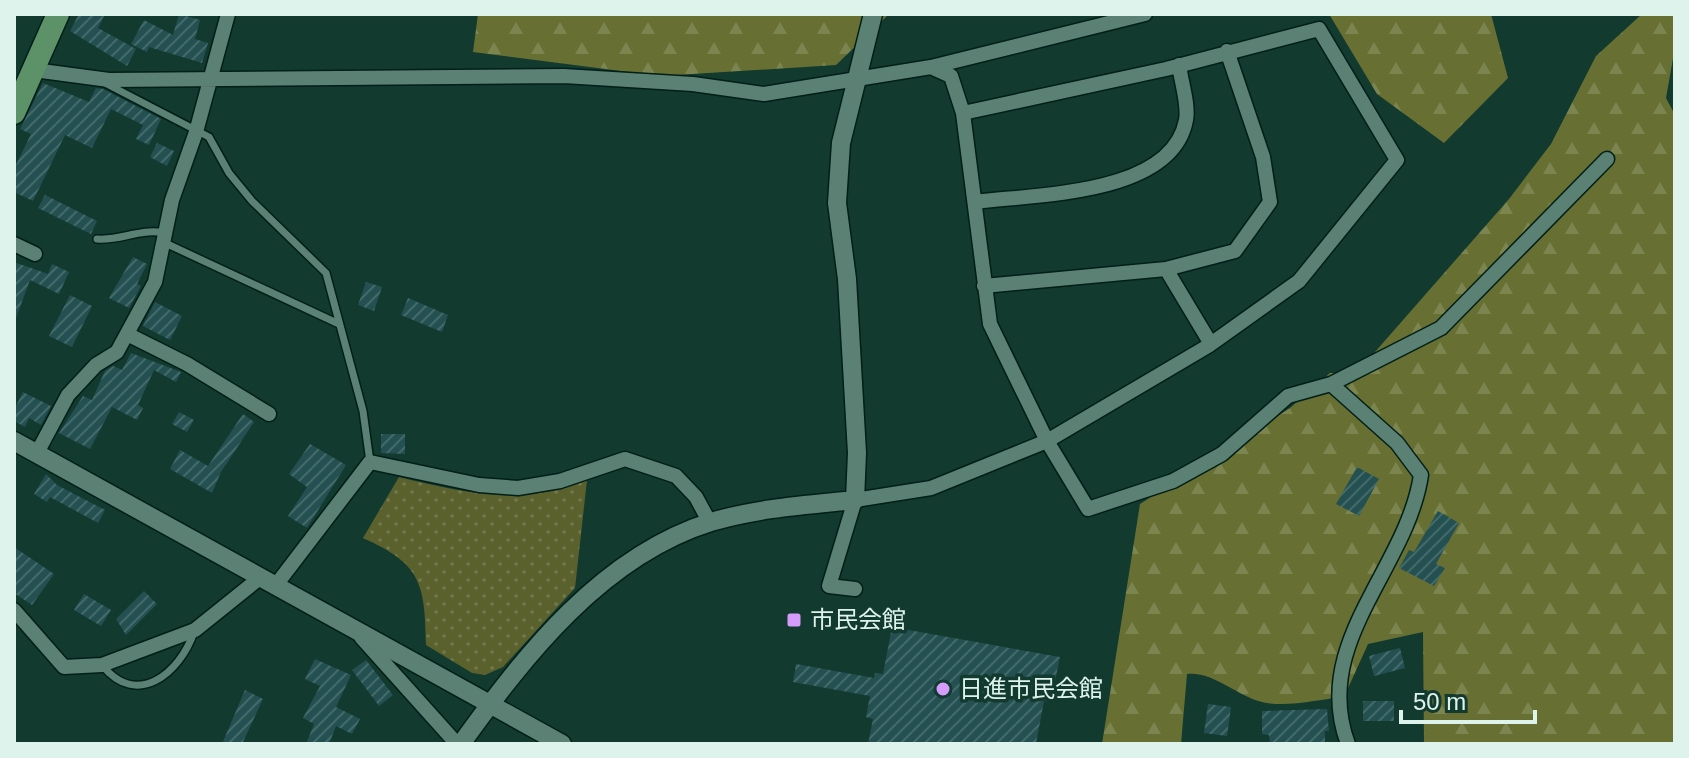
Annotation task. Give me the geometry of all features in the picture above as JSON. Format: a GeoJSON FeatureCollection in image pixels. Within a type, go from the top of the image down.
{"type":"FeatureCollection","features":[{"type":"Feature","properties":{"kind":"main road"},"geometry":{"type":"LineString","coordinates":[[14,113],[58,14]]}},
{"type":"Feature","properties":{"kind":"street"},"geometry":{"type":"LineString","coordinates":[[37,453],[68,395],[96,365],[117,352],[129,335],[155,282],[172,200],[196,132],[228,14]]}},
{"type":"Feature","properties":{"kind":"street"},"geometry":{"type":"LineString","coordinates":[[855,589],[829,586],[855,500],[857,453],[847,279],[837,203],[841,143],[853,81],[873,14]]}},
{"type":"Feature","properties":{"kind":"street"},"geometry":{"type":"LineString","coordinates":[[34,70],[95,78],[564,76],[693,84],[764,94],[931,67],[1145,14]]}},
{"type":"Feature","properties":{"kind":"street"},"geometry":{"type":"LineString","coordinates":[[353,628],[459,744],[489,705],[593,589],[634,560],[710,523],[772,509],[931,488],[1047,441],[1211,344],[1299,281],[1397,160],[1319,29],[1179,65],[963,113]]}},
{"type":"Feature","properties":{"kind":"street"},"geometry":{"type":"LineString","coordinates":[[984,286],[1166,269],[1235,251],[1270,202],[1263,157],[1227,51]]}},
{"type":"Feature","properties":{"kind":"street"},"geometry":{"type":"LineString","coordinates":[[975,202],[1121,183],[1165,161],[1187,120],[1179,65]]}},
{"type":"Feature","properties":{"kind":"street"},"geometry":{"type":"LineString","coordinates":[[931,67],[951,76],[963,113],[990,324],[1047,441],[1088,509],[1173,481],[1222,454],[1288,396],[1331,384],[1441,328],[1607,159]]}},
{"type":"Feature","properties":{"kind":"street"},"geometry":{"type":"LineString","coordinates":[[14,244],[35,254]]}},
{"type":"Feature","properties":{"kind":"street"},"geometry":{"type":"LineString","coordinates":[[1166,269],[1211,344]]}},
{"type":"Feature","properties":{"kind":"street"},"geometry":{"type":"LineString","coordinates":[[129,335],[187,364],[269,414]]}},
{"type":"Feature","properties":{"kind":"street"},"geometry":{"type":"LineString","coordinates":[[1331,384],[1397,443],[1421,475],[1411,515],[1351,631],[1338,698],[1348,744]]}},
{"type":"Feature","properties":{"kind":"street"},"geometry":{"type":"LineString","coordinates":[[14,441],[562,744]]}},
{"type":"Feature","properties":{"kind":"street"},"geometry":{"type":"LineString","coordinates":[[14,610],[64,667],[102,665],[195,630],[269,581],[370,462],[479,485],[518,488],[560,481],[625,459],[676,476],[696,497],[710,523]]}},
{"type":"Feature","properties":{"kind":"lane"},"geometry":{"type":"LineString","coordinates":[[95,78],[209,137],[229,173],[252,201],[326,273],[363,411],[370,462]]}},
{"type":"Feature","properties":{"kind":"lane"},"geometry":{"type":"LineString","coordinates":[[97,239],[114,241],[148,230],[339,324]]}},
{"type":"Feature","properties":{"kind":"lane"},"geometry":{"type":"LineString","coordinates":[[102,665],[114,680],[130,686],[150,681],[171,673],[186,655],[195,630]]}},
{"type":"Feature","properties":{"kind":"green space"},"geometry":{"type":"Polygon","coordinates":[[[478,14],[889,14],[836,65],[660,76],[473,52],[478,14]]]}},
{"type":"Feature","properties":{"kind":"green space"},"geometry":{"type":"Polygon","coordinates":[[[1329,14],[1491,14],[1508,78],[1444,143],[1377,94],[1329,14]]]}},
{"type":"Feature","properties":{"kind":"green space"},"geometry":{"type":"Polygon","coordinates":[[[1642,14],[1675,14],[1675,47],[1666,98],[1675,115],[1675,744],[1424,744],[1423,632],[1368,644],[1344,697],[1271,704],[1253,699],[1206,676],[1187,674],[1181,744],[1102,744],[1140,504],[1290,408],[1330,373],[1354,376],[1509,199],[1551,144],[1596,56],[1642,14]]]}},
{"type":"Feature","properties":{"kind":"green space"},"geometry":{"type":"Polygon","coordinates":[[[399,477],[470,492],[517,495],[540,493],[587,480],[575,588],[503,667],[485,675],[472,673],[426,645],[424,606],[416,578],[397,557],[363,538],[399,477]]]}},
{"type":"Feature","properties":{"kind":"building"},"geometry":{"type":"Polygon","coordinates":[[[79,14],[105,14],[98,28],[136,49],[127,66],[70,31],[79,14]]]}},
{"type":"Feature","properties":{"kind":"building"},"geometry":{"type":"Polygon","coordinates":[[[179,14],[200,20],[195,39],[208,43],[202,63],[149,47],[147,52],[131,44],[144,20],[173,35],[179,14]]]}},
{"type":"Feature","properties":{"kind":"building"},"geometry":{"type":"Polygon","coordinates":[[[43,83],[89,102],[96,88],[103,89],[161,119],[149,145],[136,139],[143,125],[111,109],[92,148],[65,135],[33,201],[14,192],[14,169],[31,134],[20,129],[43,83]]]}},
{"type":"Feature","properties":{"kind":"building"},"geometry":{"type":"Polygon","coordinates":[[[157,143],[174,151],[167,166],[150,157],[157,143]]]}},
{"type":"Feature","properties":{"kind":"building"},"geometry":{"type":"Polygon","coordinates":[[[45,195],[97,221],[91,234],[38,208],[45,195]]]}},
{"type":"Feature","properties":{"kind":"building"},"geometry":{"type":"Polygon","coordinates":[[[133,257],[147,264],[137,284],[141,286],[129,308],[109,298],[133,257]]]}},
{"type":"Feature","properties":{"kind":"building"},"geometry":{"type":"Polygon","coordinates":[[[14,262],[48,274],[52,264],[69,272],[59,294],[30,280],[16,318],[14,262]]]}},
{"type":"Feature","properties":{"kind":"building"},"geometry":{"type":"Polygon","coordinates":[[[366,282],[382,287],[374,311],[358,305],[366,282]]]}},
{"type":"Feature","properties":{"kind":"building"},"geometry":{"type":"Polygon","coordinates":[[[70,295],[92,306],[72,347],[49,336],[70,295]]]}},
{"type":"Feature","properties":{"kind":"building"},"geometry":{"type":"Polygon","coordinates":[[[408,298],[448,315],[442,332],[401,315],[408,298]]]}},
{"type":"Feature","properties":{"kind":"building"},"geometry":{"type":"Polygon","coordinates":[[[155,302],[182,316],[170,340],[143,326],[155,302]]]}},
{"type":"Feature","properties":{"kind":"building"},"geometry":{"type":"Polygon","coordinates":[[[131,353],[181,372],[176,382],[154,370],[138,405],[143,408],[137,420],[112,407],[90,449],[59,433],[83,396],[92,400],[105,371],[113,366],[122,370],[131,353]]]}},
{"type":"Feature","properties":{"kind":"building"},"geometry":{"type":"Polygon","coordinates":[[[23,392],[51,406],[41,425],[29,418],[25,427],[14,421],[14,410],[23,392]]]}},
{"type":"Feature","properties":{"kind":"building"},"geometry":{"type":"Polygon","coordinates":[[[179,412],[194,420],[187,432],[172,424],[179,412]]]}},
{"type":"Feature","properties":{"kind":"building"},"geometry":{"type":"Polygon","coordinates":[[[243,414],[254,422],[221,472],[212,493],[170,469],[180,450],[208,466],[243,414]]]}},
{"type":"Feature","properties":{"kind":"building"},"geometry":{"type":"Polygon","coordinates":[[[381,434],[405,434],[405,454],[381,453],[381,434]]]}},
{"type":"Feature","properties":{"kind":"building"},"geometry":{"type":"Polygon","coordinates":[[[310,444],[346,465],[307,528],[288,516],[307,487],[289,474],[310,444]]]}},
{"type":"Feature","properties":{"kind":"building"},"geometry":{"type":"Polygon","coordinates":[[[1357,467],[1379,479],[1359,516],[1336,504],[1357,467]]]}},
{"type":"Feature","properties":{"kind":"building"},"geometry":{"type":"Polygon","coordinates":[[[46,474],[57,485],[105,510],[98,523],[50,497],[47,502],[34,494],[46,474]]]}},
{"type":"Feature","properties":{"kind":"building"},"geometry":{"type":"Polygon","coordinates":[[[1438,511],[1459,523],[1436,564],[1445,568],[1434,586],[1399,568],[1409,550],[1414,552],[1438,511]]]}},
{"type":"Feature","properties":{"kind":"building"},"geometry":{"type":"Polygon","coordinates":[[[14,547],[54,574],[32,605],[14,593],[14,547]]]}},
{"type":"Feature","properties":{"kind":"building"},"geometry":{"type":"Polygon","coordinates":[[[144,591],[157,604],[126,635],[116,619],[144,591]]]}},
{"type":"Feature","properties":{"kind":"building"},"geometry":{"type":"Polygon","coordinates":[[[84,594],[111,610],[101,626],[74,610],[84,594]]]}},
{"type":"Feature","properties":{"kind":"building","name":"日進市民会館"},"geometry":{"type":"Polygon","coordinates":[[[892,627],[1060,657],[1051,702],[1044,701],[1036,744],[868,744],[873,719],[866,717],[870,696],[793,682],[796,664],[874,678],[875,673],[883,674],[892,627]]]}},
{"type":"Feature","properties":{"kind":"building"},"geometry":{"type":"Polygon","coordinates":[[[1400,648],[1405,668],[1374,676],[1369,656],[1400,648]]]}},
{"type":"Feature","properties":{"kind":"building"},"geometry":{"type":"Polygon","coordinates":[[[315,659],[351,675],[336,707],[360,719],[352,734],[336,726],[329,744],[306,744],[314,724],[303,718],[320,686],[305,679],[315,659]]]}},
{"type":"Feature","properties":{"kind":"building"},"geometry":{"type":"Polygon","coordinates":[[[366,660],[393,695],[379,706],[352,670],[366,660]]]}},
{"type":"Feature","properties":{"kind":"building"},"geometry":{"type":"Polygon","coordinates":[[[245,690],[263,699],[242,744],[222,744],[245,690]]]}},
{"type":"Feature","properties":{"kind":"building"},"geometry":{"type":"Polygon","coordinates":[[[1363,701],[1394,701],[1394,721],[1363,721],[1363,701]]]}},
{"type":"Feature","properties":{"kind":"building"},"geometry":{"type":"Polygon","coordinates":[[[1208,704],[1231,707],[1227,736],[1204,733],[1208,704]]]}},
{"type":"Feature","properties":{"kind":"building"},"geometry":{"type":"Polygon","coordinates":[[[1327,709],[1329,731],[1325,731],[1325,744],[1270,744],[1269,735],[1262,734],[1262,711],[1327,709]]]}},
{"type":"Feature","properties":{"kind":"place","name":"市民会館"},"geometry":{"type":"Point","coordinates":[794,620]}},
{"type":"Feature","properties":{"kind":"place","name":"日進市民会館"},"geometry":{"type":"Point","coordinates":[943,689]}}]}
